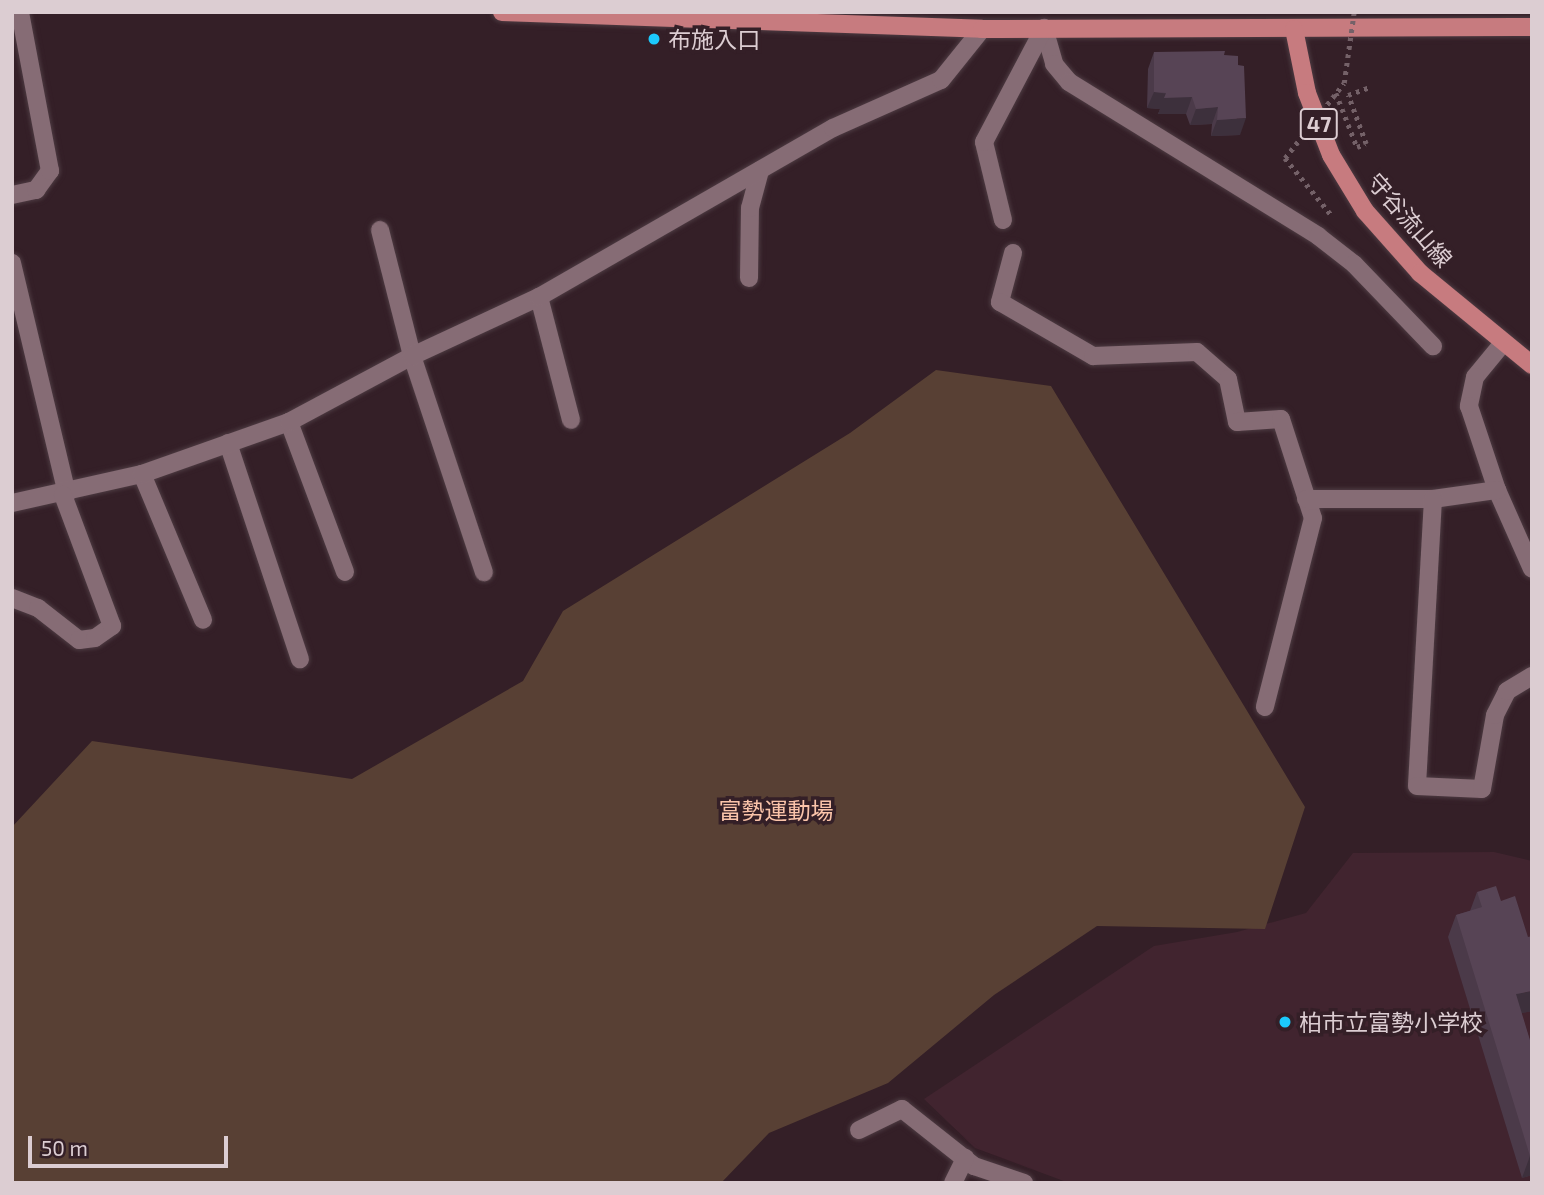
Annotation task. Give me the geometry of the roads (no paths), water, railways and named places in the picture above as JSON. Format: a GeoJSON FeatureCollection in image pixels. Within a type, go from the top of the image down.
{"type":"FeatureCollection","features":[{"type":"Feature","properties":{"kind":"main road"},"geometry":{"type":"LineString","coordinates":[[502,12],[811,19],[982,29],[1293,21],[1532,27]]}},
{"type":"Feature","properties":{"kind":"main road","name":"守谷流山線"},"geometry":{"type":"LineString","coordinates":[[1293,21],[1307,93],[1331,155],[1359,202],[1420,273],[1532,365]]}},
{"type":"Feature","properties":{"kind":"street"},"geometry":{"type":"LineString","coordinates":[[12,195],[36,190],[50,171],[20,12]]}},
{"type":"Feature","properties":{"kind":"street"},"geometry":{"type":"LineString","coordinates":[[1003,220],[984,142],[1044,28]]}},
{"type":"Feature","properties":{"kind":"street"},"geometry":{"type":"LineString","coordinates":[[1044,28],[1054,64],[1069,82],[1318,236],[1354,264],[1433,346]]}},
{"type":"Feature","properties":{"kind":"street"},"geometry":{"type":"LineString","coordinates":[[12,503],[65,494],[142,474],[289,422],[412,355],[539,297],[832,128],[941,80],[982,29]]}},
{"type":"Feature","properties":{"kind":"street"},"geometry":{"type":"LineString","coordinates":[[748,278],[750,208],[760,170]]}},
{"type":"Feature","properties":{"kind":"street"},"geometry":{"type":"LineString","coordinates":[[380,230],[412,355],[484,572]]}},
{"type":"Feature","properties":{"kind":"street"},"geometry":{"type":"LineString","coordinates":[[1013,253],[1000,302],[1093,356],[1197,352],[1228,379],[1237,422],[1281,419],[1313,518],[1265,708]]}},
{"type":"Feature","properties":{"kind":"street"},"geometry":{"type":"LineString","coordinates":[[12,263],[65,494],[112,626],[95,638],[79,640],[38,608],[12,598]]}},
{"type":"Feature","properties":{"kind":"street"},"geometry":{"type":"LineString","coordinates":[[539,297],[572,420]]}},
{"type":"Feature","properties":{"kind":"street"},"geometry":{"type":"LineString","coordinates":[[1503,343],[1475,377],[1469,406],[1497,489],[1532,569]]}},
{"type":"Feature","properties":{"kind":"street"},"geometry":{"type":"LineString","coordinates":[[289,422],[345,572]]}},
{"type":"Feature","properties":{"kind":"street"},"geometry":{"type":"LineString","coordinates":[[228,443],[300,659]]}},
{"type":"Feature","properties":{"kind":"street"},"geometry":{"type":"LineString","coordinates":[[142,474],[203,620]]}},
{"type":"Feature","properties":{"kind":"street"},"geometry":{"type":"LineString","coordinates":[[1306,499],[1433,499],[1497,489]]}},
{"type":"Feature","properties":{"kind":"street"},"geometry":{"type":"LineString","coordinates":[[1433,499],[1417,786],[1482,789],[1495,715],[1507,691],[1532,677]]}},
{"type":"Feature","properties":{"kind":"street"},"geometry":{"type":"LineString","coordinates":[[859,1130],[902,1109],[965,1158],[1024,1183]]}},
{"type":"Feature","properties":{"kind":"street"},"geometry":{"type":"LineString","coordinates":[[953,1183],[965,1158]]}},
{"type":"Feature","properties":{"kind":"place","name":"布施入口"},"geometry":{"type":"Point","coordinates":[654,39]}},
{"type":"Feature","properties":{"kind":"place","name":"柏市立富勢小学校"},"geometry":{"type":"Point","coordinates":[1285,1022]}},
{"type":"Feature","properties":{"kind":"park label","name":"富勢運動場"},"geometry":{"type":"Point","coordinates":[776,810]}}]}
